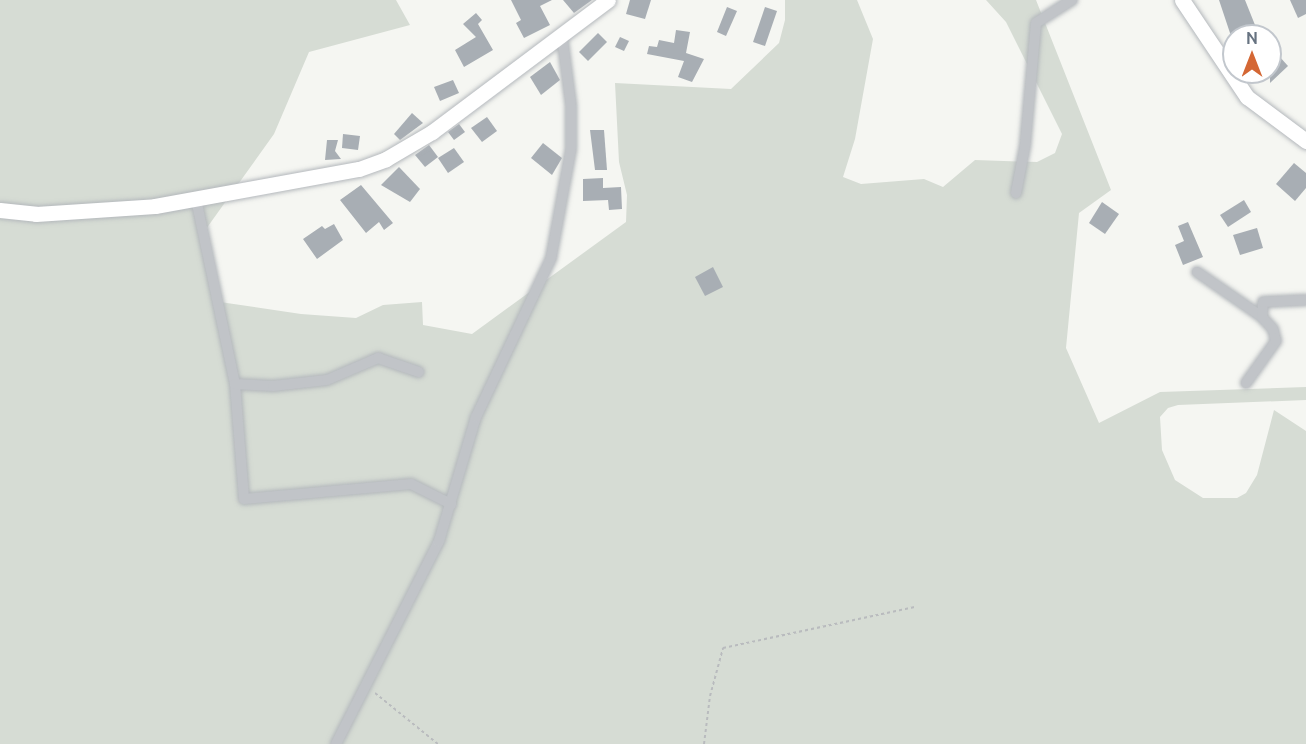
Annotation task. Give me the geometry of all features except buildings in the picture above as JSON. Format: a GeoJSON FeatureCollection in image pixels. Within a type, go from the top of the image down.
{"type":"FeatureCollection","features":[{"type":"Feature","properties":{"kind":"street"},"geometry":{"type":"LineString","coordinates":[[0,210],[36,214],[196,199],[331,175],[386,159],[432,132],[608,0]]}},
{"type":"Feature","properties":{"kind":"street"},"geometry":{"type":"LineString","coordinates":[[1016,193],[1025,146],[1036,23],[1072,0]]}},
{"type":"Feature","properties":{"kind":"street"},"geometry":{"type":"LineString","coordinates":[[1182,0],[1247,97],[1263,113],[1306,141]]}},
{"type":"Feature","properties":{"kind":"street"},"geometry":{"type":"LineString","coordinates":[[336,744],[368,687],[439,541],[476,417],[542,283],[556,241],[571,149],[571,105],[562,36]]}},
{"type":"Feature","properties":{"kind":"street"},"geometry":{"type":"LineString","coordinates":[[196,199],[235,384],[244,499],[411,484],[451,504]]}},
{"type":"Feature","properties":{"kind":"street"},"geometry":{"type":"LineString","coordinates":[[1197,272],[1262,317],[1273,329],[1276,341],[1246,383]]}},
{"type":"Feature","properties":{"kind":"street"},"geometry":{"type":"LineString","coordinates":[[1262,317],[1261,307],[1267,301],[1306,300]]}},
{"type":"Feature","properties":{"kind":"street"},"geometry":{"type":"LineString","coordinates":[[235,384],[273,386],[327,380],[378,358],[419,372]]}},
{"type":"Feature","properties":{"kind":"path"},"geometry":{"type":"LineString","coordinates":[[704,744],[710,696],[723,648],[915,607]]}},
{"type":"Feature","properties":{"kind":"path"},"geometry":{"type":"LineString","coordinates":[[368,687],[438,744]]}},
{"type":"Feature","properties":{"kind":"shaded area"},"geometry":{"type":"Polygon","coordinates":[[[0,0],[396,0],[410,25],[309,52],[274,134],[201,236],[220,302],[301,314],[356,318],[383,305],[422,302],[423,325],[472,334],[626,222],[627,195],[619,162],[615,83],[731,89],[779,43],[785,20],[785,0],[857,0],[873,39],[855,139],[843,177],[861,184],[924,179],[943,187],[975,160],[1037,162],[1055,153],[1062,134],[1006,22],[986,0],[1036,0],[1111,190],[1079,213],[1066,348],[1099,423],[1160,392],[1306,387],[1306,400],[1178,405],[1168,408],[1160,417],[1162,450],[1175,480],[1203,498],[1237,498],[1246,493],[1257,475],[1274,410],[1306,431],[1306,744],[0,744],[0,0]]]}}]}
